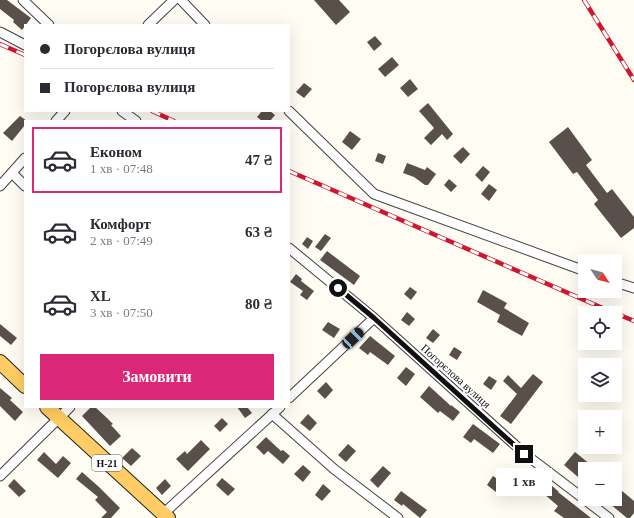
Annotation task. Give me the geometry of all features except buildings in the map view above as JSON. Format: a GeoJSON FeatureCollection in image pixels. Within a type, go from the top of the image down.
{"type":"FeatureCollection","features":[{"type":"Feature","properties":{"kind":"main road"},"geometry":{"type":"LineString","coordinates":[[0,362],[24,385]]}},
{"type":"Feature","properties":{"kind":"main road","name":"Н-21"},"geometry":{"type":"LineString","coordinates":[[48,408],[165,516]]}},
{"type":"Feature","properties":{"kind":"street"},"geometry":{"type":"LineString","coordinates":[[23,0],[48,24]]}},
{"type":"Feature","properties":{"kind":"street"},"geometry":{"type":"LineString","coordinates":[[149,24],[174,0]]}},
{"type":"Feature","properties":{"kind":"street"},"geometry":{"type":"LineString","coordinates":[[181,0],[204,24]]}},
{"type":"Feature","properties":{"kind":"street"},"geometry":{"type":"LineString","coordinates":[[0,32],[24,44]]}},
{"type":"Feature","properties":{"kind":"street"},"geometry":{"type":"LineString","coordinates":[[57,120],[64,112]]}},
{"type":"Feature","properties":{"kind":"street"},"geometry":{"type":"LineString","coordinates":[[123,112],[135,120]]}},
{"type":"Feature","properties":{"kind":"street"},"geometry":{"type":"LineString","coordinates":[[290,112],[374,194],[578,268]]}},
{"type":"Feature","properties":{"kind":"street"},"geometry":{"type":"LineString","coordinates":[[0,186],[24,159]]}},
{"type":"Feature","properties":{"kind":"street"},"geometry":{"type":"LineString","coordinates":[[12,173],[24,185]]}},
{"type":"Feature","properties":{"kind":"street","name":"Погорєлова вулиця"},"geometry":{"type":"LineString","coordinates":[[290,249],[374,318],[524,454],[609,518]]}},
{"type":"Feature","properties":{"kind":"street"},"geometry":{"type":"LineString","coordinates":[[622,284],[634,288]]}},
{"type":"Feature","properties":{"kind":"street"},"geometry":{"type":"LineString","coordinates":[[290,397],[374,318]]}},
{"type":"Feature","properties":{"kind":"street"},"geometry":{"type":"LineString","coordinates":[[0,476],[69,408]]}},
{"type":"Feature","properties":{"kind":"street"},"geometry":{"type":"LineString","coordinates":[[165,516],[279,408]]}},
{"type":"Feature","properties":{"kind":"street"},"geometry":{"type":"LineString","coordinates":[[272,414],[334,469],[398,518]]}},
{"type":"Feature","properties":{"kind":"railway"},"geometry":{"type":"LineString","coordinates":[[584,0],[634,80]]}},
{"type":"Feature","properties":{"kind":"railway"},"geometry":{"type":"LineString","coordinates":[[0,44],[24,55]]}},
{"type":"Feature","properties":{"kind":"railway"},"geometry":{"type":"LineString","coordinates":[[154,112],[172,120]]}},
{"type":"Feature","properties":{"kind":"railway"},"geometry":{"type":"LineString","coordinates":[[290,171],[598,306]]}},
{"type":"Feature","properties":{"kind":"railway"},"geometry":{"type":"LineString","coordinates":[[622,316],[634,321]]}},
{"type":"Feature","properties":{"kind":"route"},"geometry":{"type":"LineString","coordinates":[[338,288],[374,318],[524,454]]}}]}
